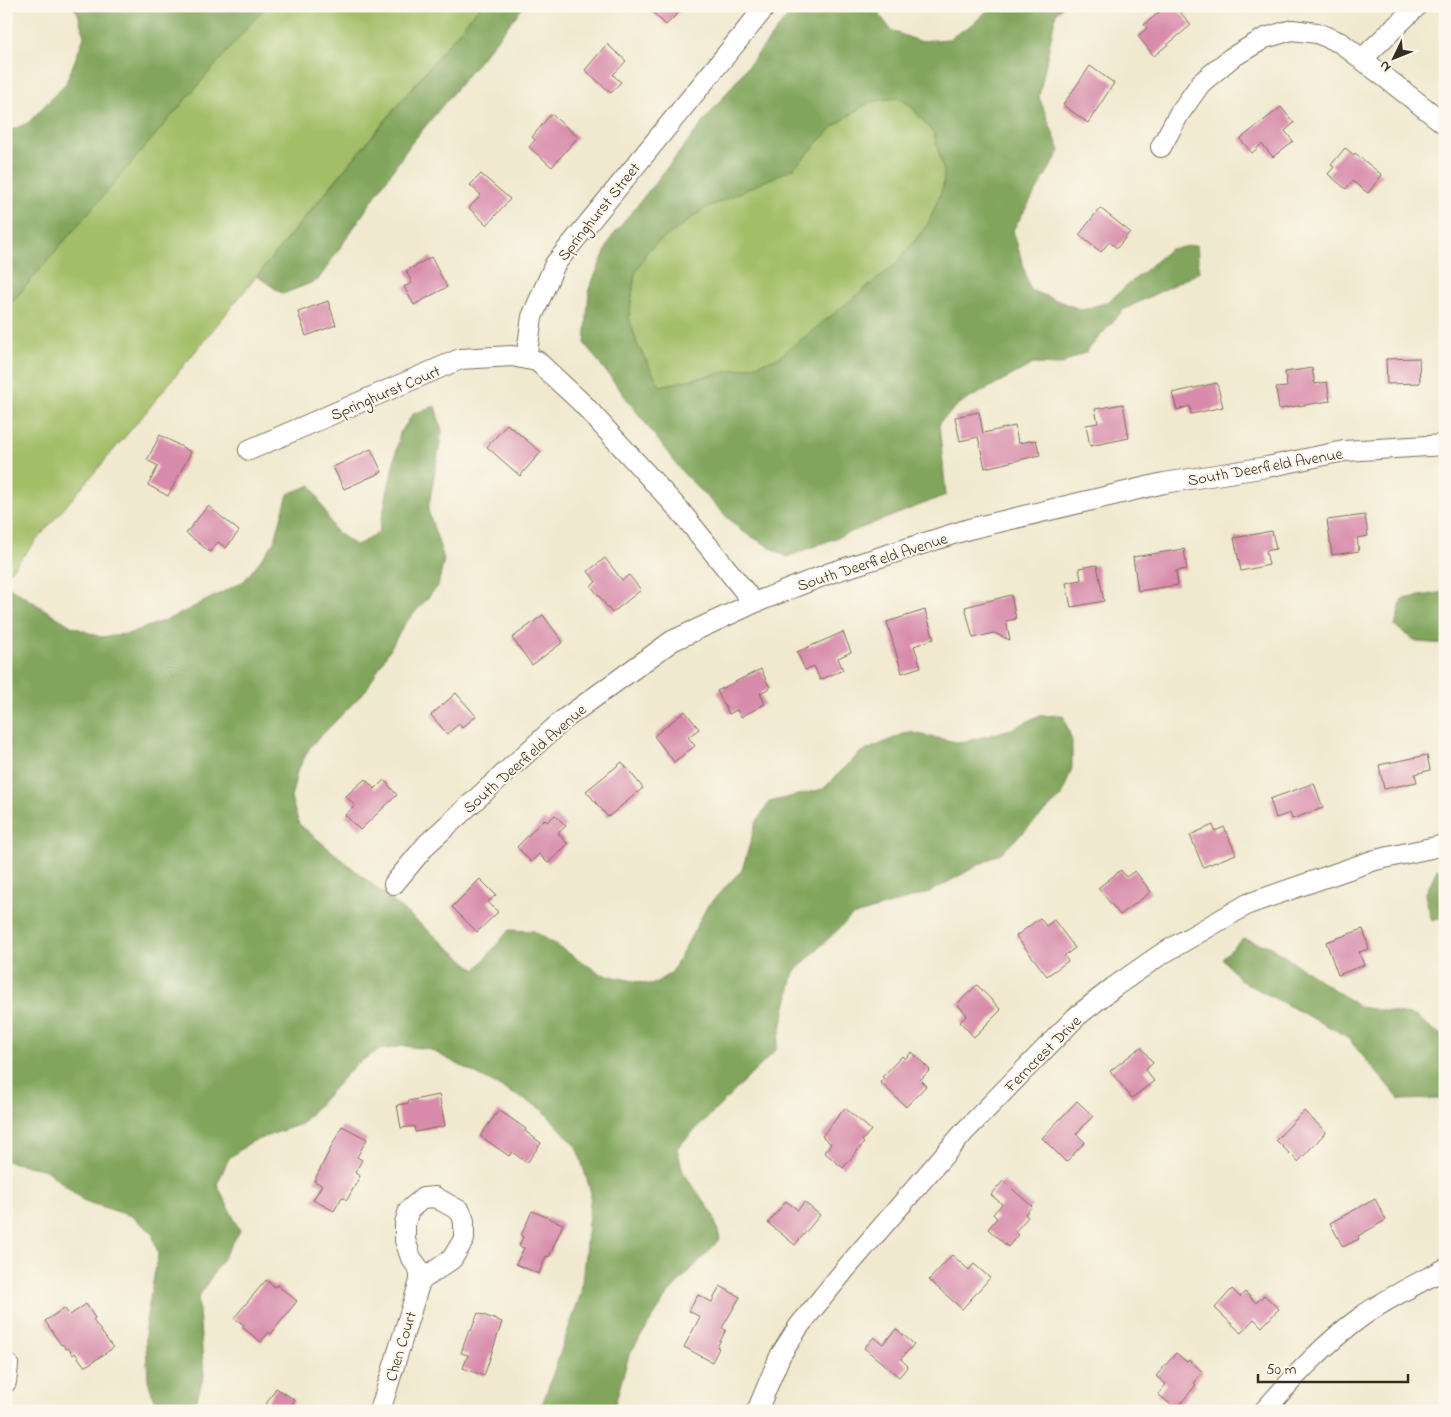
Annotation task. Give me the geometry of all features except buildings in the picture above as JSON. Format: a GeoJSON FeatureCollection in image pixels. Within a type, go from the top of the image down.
{"type":"FeatureCollection","features":[{"type":"Feature","properties":{"kind":"street","name":"Springhurst Street"},"geometry":{"type":"LineString","coordinates":[[526,359],[532,317],[555,264],[766,6]]}},
{"type":"Feature","properties":{"kind":"street"},"geometry":{"type":"LineString","coordinates":[[1362,58],[1417,6]]}},
{"type":"Feature","properties":{"kind":"street"},"geometry":{"type":"LineString","coordinates":[[1161,148],[1179,114],[1201,84],[1231,58],[1265,38],[1292,30],[1317,33],[1342,43],[1445,124]]}},
{"type":"Feature","properties":{"kind":"street","name":"Springhurst Court"},"geometry":{"type":"LineString","coordinates":[[249,450],[460,359],[512,356],[526,359]]}},
{"type":"Feature","properties":{"kind":"street"},"geometry":{"type":"LineString","coordinates":[[526,359],[537,360],[583,404],[681,512],[754,603]]}},
{"type":"Feature","properties":{"kind":"street","name":"South Deerfield Avenue"},"geometry":{"type":"LineString","coordinates":[[394,884],[427,844],[563,720],[672,641],[754,603],[830,573],[969,529],[1164,483],[1266,467],[1344,451],[1445,445]]}},
{"type":"Feature","properties":{"kind":"street","name":"Ferncrest Drive"},"geometry":{"type":"LineString","coordinates":[[758,1411],[780,1356],[798,1326],[966,1131],[1076,1017],[1114,987],[1160,955],[1248,904],[1375,860],[1445,846]]}},
{"type":"Feature","properties":{"kind":"street"},"geometry":{"type":"LineString","coordinates":[[1264,1411],[1313,1358],[1360,1317],[1445,1268]]}},
{"type":"Feature","properties":{"kind":"street","name":"Chen Court"},"geometry":{"type":"LineString","coordinates":[[380,1411],[420,1282]]}},
{"type":"Feature","properties":{"kind":"street"},"geometry":{"type":"LineString","coordinates":[[6,1364],[8,1378],[6,1382]]}},
{"type":"Feature","properties":{"kind":"green space"},"geometry":{"type":"Polygon","coordinates":[[[72,6],[266,6],[6,309],[6,132],[28,123],[66,83],[84,37],[78,13],[72,6]]]}},
{"type":"Feature","properties":{"kind":"green space"},"geometry":{"type":"Polygon","coordinates":[[[266,6],[480,6],[141,418],[6,576],[6,309],[266,6]]]}},
{"type":"Feature","properties":{"kind":"green space"},"geometry":{"type":"Polygon","coordinates":[[[480,6],[524,6],[410,145],[318,280],[283,294],[257,276],[480,6]]]}},
{"type":"Feature","properties":{"kind":"green space"},"geometry":{"type":"Polygon","coordinates":[[[796,6],[873,6],[892,31],[919,41],[949,39],[973,24],[992,6],[1063,6],[1056,13],[1039,97],[1060,151],[1013,230],[1030,290],[1082,310],[1108,302],[1170,249],[1197,245],[1199,272],[1123,310],[1086,352],[1060,365],[1033,364],[959,404],[939,423],[946,495],[787,557],[740,530],[684,474],[585,344],[589,289],[611,238],[796,6]],[[897,98],[869,102],[834,126],[794,168],[704,209],[648,250],[635,273],[629,317],[637,344],[660,386],[754,366],[779,357],[895,265],[928,224],[943,187],[944,173],[934,134],[909,104],[897,98]]]}},
{"type":"Feature","properties":{"kind":"green space"},"geometry":{"type":"Polygon","coordinates":[[[897,98],[909,104],[934,134],[944,173],[943,187],[928,224],[895,265],[780,357],[754,366],[660,386],[637,344],[629,317],[635,273],[648,250],[704,209],[794,168],[834,126],[869,102],[897,98]]]}},
{"type":"Feature","properties":{"kind":"green space"},"geometry":{"type":"Polygon","coordinates":[[[435,406],[442,431],[428,510],[444,559],[438,586],[404,625],[366,690],[310,747],[297,772],[291,798],[299,824],[476,970],[509,930],[534,931],[601,974],[652,985],[672,972],[708,905],[742,870],[756,823],[769,802],[823,789],[860,753],[908,732],[961,743],[1015,728],[1038,716],[1063,715],[1072,741],[1072,768],[1062,796],[1002,852],[930,892],[852,916],[794,972],[776,1050],[677,1148],[683,1172],[713,1214],[720,1239],[668,1294],[629,1355],[613,1411],[540,1411],[581,1293],[591,1193],[577,1147],[542,1109],[429,1049],[403,1046],[379,1050],[356,1064],[301,1124],[251,1142],[229,1158],[217,1184],[240,1231],[198,1298],[204,1375],[197,1399],[182,1411],[168,1411],[155,1403],[148,1380],[145,1327],[158,1254],[152,1232],[131,1216],[84,1201],[46,1170],[6,1161],[6,585],[71,626],[100,637],[128,634],[176,616],[244,581],[274,543],[288,494],[311,485],[335,531],[356,546],[379,532],[400,433],[413,414],[435,406]]]}},
{"type":"Feature","properties":{"kind":"green space"},"geometry":{"type":"Polygon","coordinates":[[[1445,592],[1445,644],[1417,642],[1395,626],[1402,599],[1445,592]]]}},
{"type":"Feature","properties":{"kind":"green space"},"geometry":{"type":"Polygon","coordinates":[[[1445,868],[1445,917],[1432,921],[1425,895],[1437,869],[1445,868]]]}},
{"type":"Feature","properties":{"kind":"green space"},"geometry":{"type":"Polygon","coordinates":[[[1243,939],[1269,946],[1360,1007],[1415,1016],[1445,1038],[1445,1109],[1439,1099],[1400,1100],[1346,1036],[1240,980],[1222,958],[1243,939]]]}}]}
